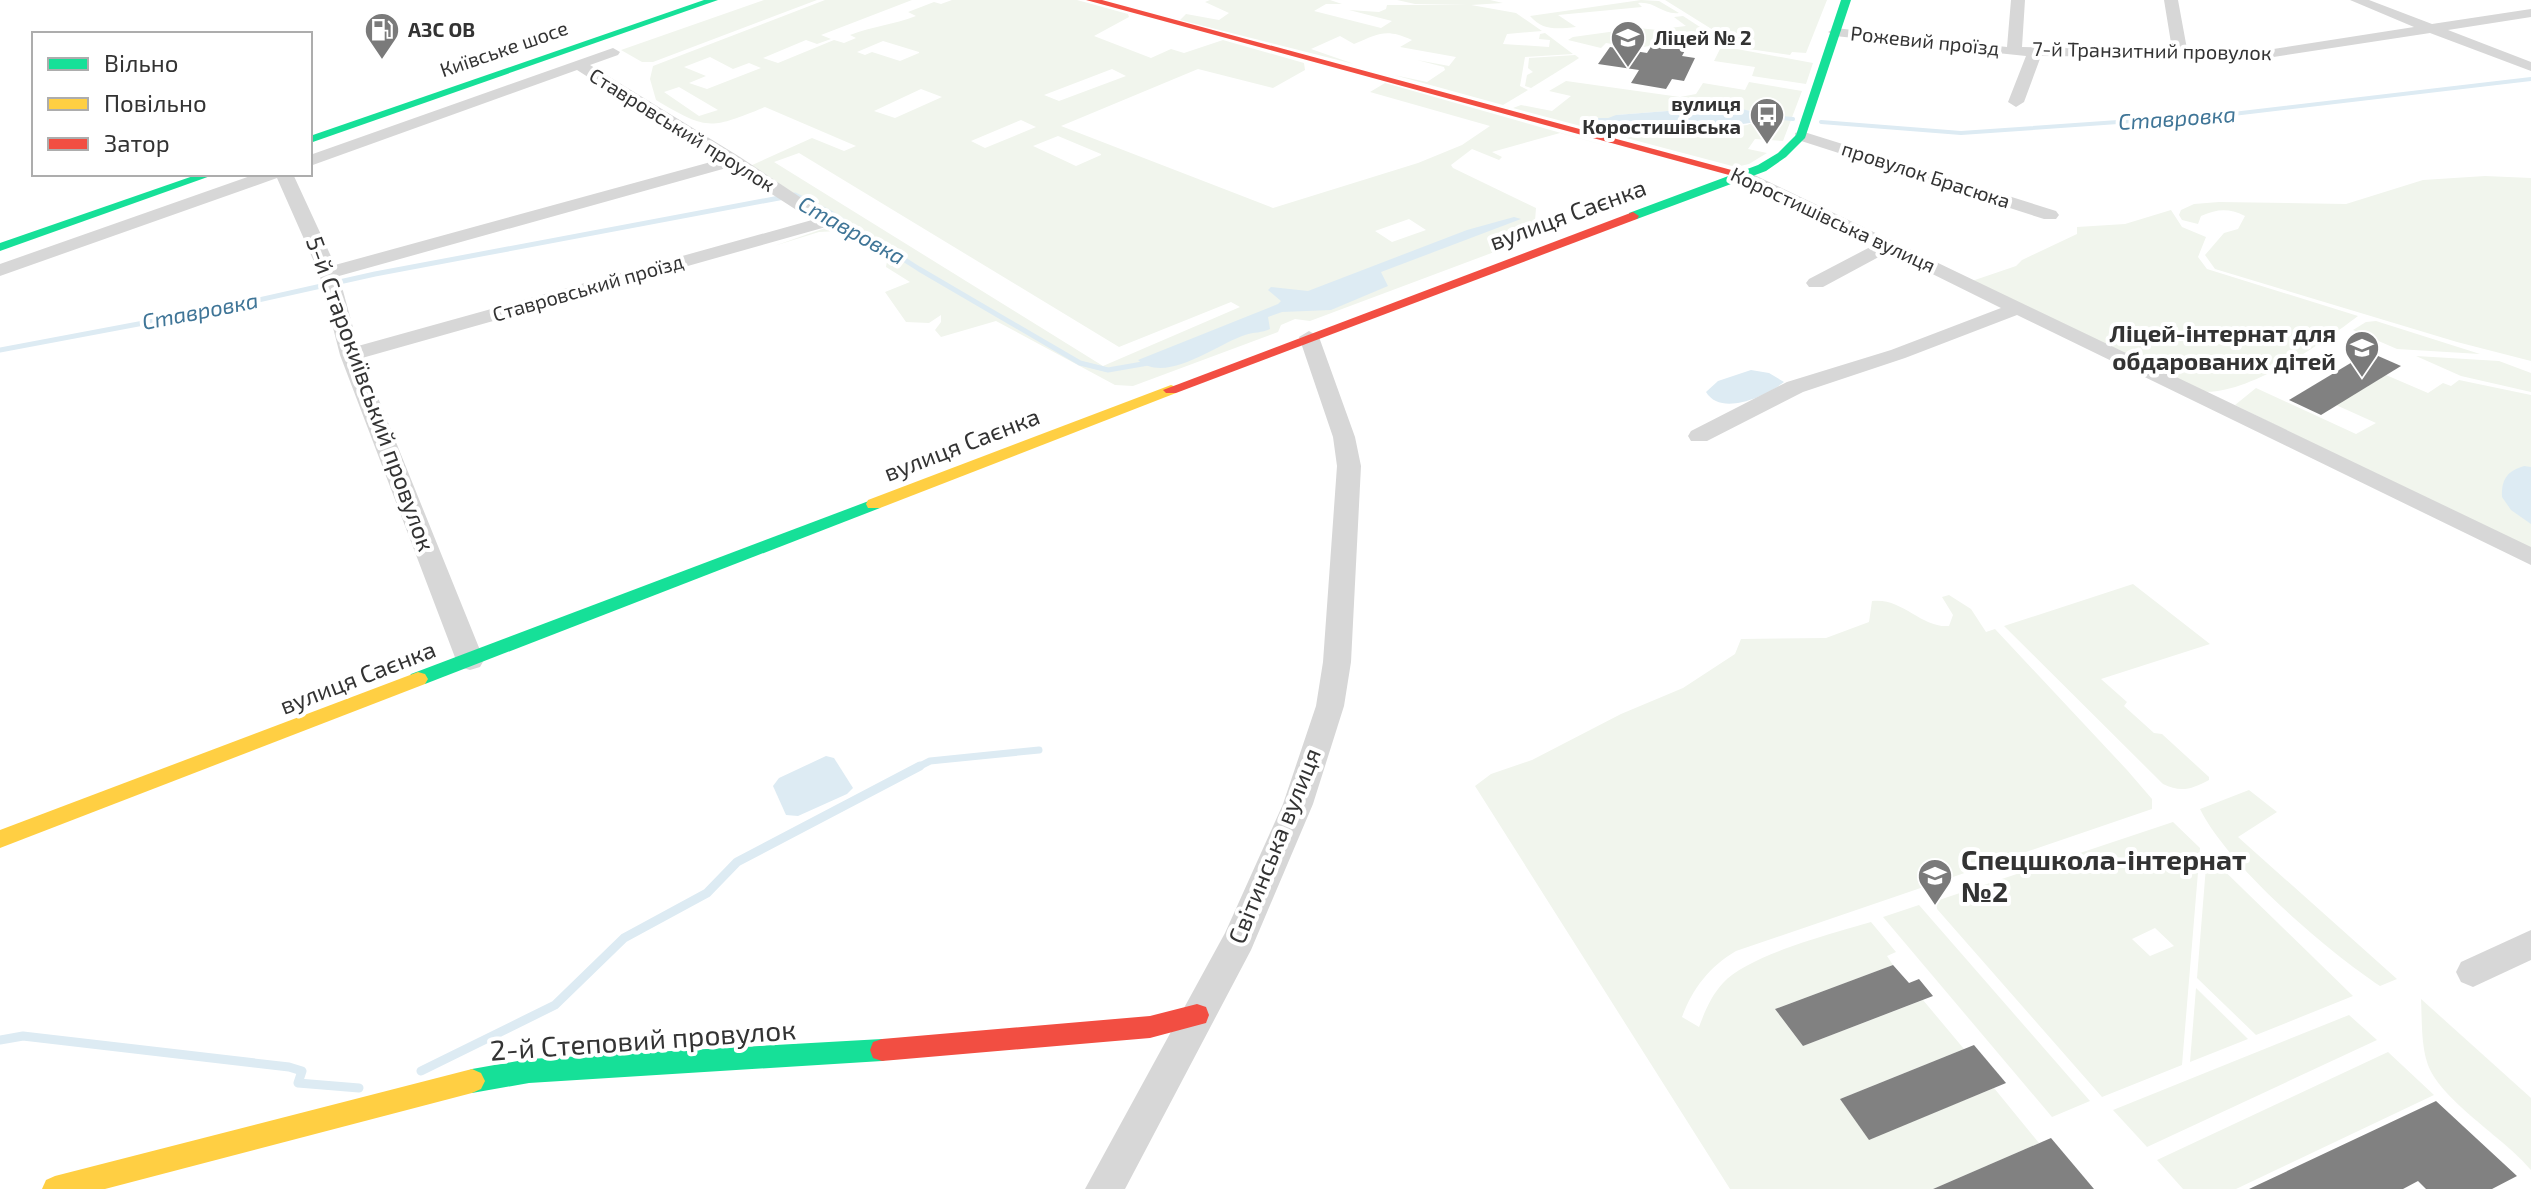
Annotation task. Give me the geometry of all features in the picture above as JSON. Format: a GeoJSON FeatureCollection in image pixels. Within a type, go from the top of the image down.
{"type":"FeatureCollection","features":[{"type":"Feature","properties":{"kind":"street","name":"Київське шосе"},"geometry":{"type":"LineString","coordinates":[[312,139],[713,0]]}},
{"type":"Feature","properties":{"kind":"street","name":"Коростишівська вулиця"},"geometry":{"type":"LineString","coordinates":[[1091,0],[1744,175],[2531,557]]}},
{"type":"Feature","properties":{"kind":"street"},"geometry":{"type":"LineString","coordinates":[[1801,136],[1846,0]]}},
{"type":"Feature","properties":{"kind":"street"},"geometry":{"type":"LineString","coordinates":[[2016,102],[2035,58],[2022,50],[2018,0]]}},
{"type":"Feature","properties":{"kind":"street"},"geometry":{"type":"LineString","coordinates":[[2171,0],[2180,51]]}},
{"type":"Feature","properties":{"kind":"street","name":"7-й Транзитний провулок"},"geometry":{"type":"LineString","coordinates":[[2357,0],[2531,67]]}},
{"type":"Feature","properties":{"kind":"street","name":"7-й Транзитний провулок"},"geometry":{"type":"LineString","coordinates":[[2022,50],[2279,53],[2531,13]]}},
{"type":"Feature","properties":{"kind":"street","name":"Рожевий проїзд"},"geometry":{"type":"LineString","coordinates":[[1835,32],[2022,50]]}},
{"type":"Feature","properties":{"kind":"street"},"geometry":{"type":"LineString","coordinates":[[312,160],[613,52],[588,43]]}},
{"type":"Feature","properties":{"kind":"street","name":"Ставровський проулок"},"geometry":{"type":"LineString","coordinates":[[577,64],[827,221]]}},
{"type":"Feature","properties":{"kind":"street","name":"вулиця Саєнка"},"geometry":{"type":"LineString","coordinates":[[0,839],[1309,337],[1744,175],[1774,161],[1801,136]]}},
{"type":"Feature","properties":{"kind":"street","name":"провулок Брасюка"},"geometry":{"type":"LineString","coordinates":[[1801,136],[2050,215]]}},
{"type":"Feature","properties":{"kind":"street"},"geometry":{"type":"LineString","coordinates":[[329,273],[734,161]]}},
{"type":"Feature","properties":{"kind":"street"},"geometry":{"type":"LineString","coordinates":[[0,247],[204,176]]}},
{"type":"Feature","properties":{"kind":"street"},"geometry":{"type":"LineString","coordinates":[[0,270],[267,176]]}},
{"type":"Feature","properties":{"kind":"street","name":"5-й Старокиївський провулок"},"geometry":{"type":"LineString","coordinates":[[285,176],[329,273],[350,355],[470,660]]}},
{"type":"Feature","properties":{"kind":"street","name":"Ставровський проїзд"},"geometry":{"type":"LineString","coordinates":[[350,355],[827,221]]}},
{"type":"Feature","properties":{"kind":"street"},"geometry":{"type":"LineString","coordinates":[[1816,283],[1888,245]]}},
{"type":"Feature","properties":{"kind":"street"},"geometry":{"type":"LineString","coordinates":[[1699,436],[1795,387],[1898,354],[2018,308]]}},
{"type":"Feature","properties":{"kind":"street","name":"Світинська вулиця"},"geometry":{"type":"LineString","coordinates":[[1104,1189],[1239,940],[1298,804],[1330,706],[1337,662],[1349,466],[1344,437],[1309,337]]}},
{"type":"Feature","properties":{"kind":"street"},"geometry":{"type":"LineString","coordinates":[[2473,972],[2531,944]]}},
{"type":"Feature","properties":{"kind":"street","name":"2-й Степовий провулок"},"geometry":{"type":"LineString","coordinates":[[55,1189],[463,1083],[529,1071],[884,1050],[1150,1027],[1197,1015]]}},
{"type":"Feature","properties":{"kind":"shaded area"},"geometry":{"type":"Polygon","coordinates":[[[764,0],[817,0],[653,62],[642,62],[621,50],[764,0]]]}},
{"type":"Feature","properties":{"kind":"shaded area"},"geometry":{"type":"Polygon","coordinates":[[[825,0],[912,0],[821,35],[831,39],[817,44],[806,40],[763,58],[778,63],[834,40],[844,43],[856,38],[850,35],[916,16],[908,12],[934,2],[1077,0],[1128,14],[1129,17],[1094,36],[1151,58],[1171,49],[1184,53],[1223,40],[1304,63],[1305,70],[1273,88],[1198,69],[1061,126],[1273,208],[1418,163],[1462,145],[1490,126],[1370,92],[1385,83],[1628,152],[1560,133],[1492,152],[1502,157],[1499,160],[1472,149],[1451,165],[1453,168],[1536,208],[1535,221],[1553,230],[1310,321],[1295,319],[1281,325],[1278,332],[1133,386],[1115,385],[996,321],[941,337],[935,330],[941,322],[941,315],[929,323],[906,322],[885,292],[910,282],[886,267],[887,261],[839,231],[819,232],[774,246],[831,226],[750,166],[812,138],[844,151],[856,146],[765,107],[720,123],[699,122],[656,100],[650,79],[653,66],[825,0]],[[883,41],[857,52],[865,55],[872,52],[900,61],[919,52],[883,41]],[[710,57],[684,67],[706,76],[689,83],[707,89],[761,68],[749,63],[733,69],[710,57]],[[1112,69],[1044,95],[1059,101],[1126,76],[1112,69]],[[679,87],[664,92],[699,116],[718,110],[679,87]],[[921,89],[874,111],[895,118],[942,97],[921,89]],[[1021,120],[971,141],[985,148],[1036,127],[1021,120]],[[1058,136],[1033,146],[1076,166],[1101,154],[1058,136]],[[799,153],[774,162],[1103,366],[1240,307],[1231,302],[1119,347],[799,153]],[[1409,219],[1375,231],[1392,242],[1426,230],[1409,219]]]}},
{"type":"Feature","properties":{"kind":"shaded area"},"geometry":{"type":"Polygon","coordinates":[[[1330,0],[1342,4],[1326,4],[1314,11],[1381,28],[1392,21],[1349,10],[1379,12],[1387,5],[1469,5],[1415,4],[1397,0],[1490,0],[1503,3],[1471,5],[1516,13],[1542,31],[1507,34],[1503,44],[1549,47],[1550,40],[1539,39],[1540,34],[1545,33],[1573,54],[1525,57],[1520,86],[1528,90],[1503,105],[1394,75],[1427,82],[1445,70],[1444,67],[1417,60],[1449,66],[1456,57],[1400,47],[1412,40],[1395,34],[1376,35],[1354,44],[1340,36],[1311,49],[1354,64],[1180,20],[1186,14],[1219,20],[1229,13],[1205,2],[1330,0]]]}},
{"type":"Feature","properties":{"kind":"shaded area"},"geometry":{"type":"Polygon","coordinates":[[[1641,0],[1659,1],[1679,13],[1638,3],[1642,7],[1558,15],[1576,27],[1563,28],[1545,27],[1530,16],[1641,0]]]}},
{"type":"Feature","properties":{"kind":"shaded area"},"geometry":{"type":"Polygon","coordinates":[[[1665,0],[1827,0],[1806,53],[1792,52],[1790,55],[1742,48],[1665,0]]]}},
{"type":"Feature","properties":{"kind":"shaded area"},"geometry":{"type":"Polygon","coordinates":[[[1683,16],[1717,38],[1713,48],[1692,44],[1695,36],[1661,29],[1686,26],[1674,17],[1683,16]]]}},
{"type":"Feature","properties":{"kind":"shaded area"},"geometry":{"type":"Polygon","coordinates":[[[1638,28],[1658,30],[1649,46],[1638,48],[1606,43],[1601,48],[1568,40],[1573,37],[1638,28]]]}},
{"type":"Feature","properties":{"kind":"shaded area"},"geometry":{"type":"Polygon","coordinates":[[[1726,47],[1813,63],[1806,84],[1752,76],[1755,67],[1714,61],[1720,49],[1726,47]]]}},
{"type":"Feature","properties":{"kind":"shaded area"},"geometry":{"type":"Polygon","coordinates":[[[1575,55],[1579,58],[1531,88],[1525,86],[1527,75],[1533,72],[1528,68],[1529,58],[1575,55]]]}},
{"type":"Feature","properties":{"kind":"shaded area"},"geometry":{"type":"Polygon","coordinates":[[[1566,81],[1680,97],[1696,94],[1703,83],[1745,90],[1749,82],[1802,91],[1783,141],[1755,139],[1748,149],[1767,153],[1749,164],[1736,167],[1513,108],[1521,105],[1552,111],[1571,96],[1549,91],[1566,81]],[[1734,108],[1616,115],[1634,127],[1660,128],[1732,127],[1772,115],[1734,108]]]}},
{"type":"Feature","properties":{"kind":"shaded area"},"geometry":{"type":"Polygon","coordinates":[[[1706,108],[1742,109],[1775,117],[1688,129],[1636,128],[1603,120],[1616,115],[1706,108]]]}},
{"type":"Feature","properties":{"kind":"shaded area"},"geometry":{"type":"Polygon","coordinates":[[[2485,176],[2531,178],[2531,361],[2457,342],[2215,269],[2205,255],[2224,233],[2238,229],[2245,216],[2218,211],[2201,216],[2198,224],[2182,220],[2179,215],[2181,210],[2194,204],[2219,202],[2346,204],[2423,180],[2485,176]]]}},
{"type":"Feature","properties":{"kind":"shaded area"},"geometry":{"type":"Polygon","coordinates":[[[2171,210],[2182,227],[2206,237],[2198,257],[2207,269],[2358,316],[2304,354],[2259,378],[2216,391],[2198,391],[1969,282],[2016,266],[2022,260],[2077,234],[2077,227],[2125,224],[2171,210]]]}},
{"type":"Feature","properties":{"kind":"shaded area"},"geometry":{"type":"Polygon","coordinates":[[[1514,217],[1521,219],[1381,272],[1388,286],[1331,310],[1282,312],[1268,317],[1270,329],[1245,335],[1177,365],[1163,368],[1138,360],[1278,304],[1281,301],[1268,290],[1271,287],[1308,291],[1467,230],[1514,217]]]}},
{"type":"Feature","properties":{"kind":"shaded area"},"geometry":{"type":"Polygon","coordinates":[[[2376,321],[2480,354],[2397,349],[2353,330],[2366,322],[2376,321]]]}},
{"type":"Feature","properties":{"kind":"shaded area"},"geometry":{"type":"Polygon","coordinates":[[[2416,356],[2499,361],[2531,373],[2531,392],[2461,376],[2416,356]]]}},
{"type":"Feature","properties":{"kind":"shaded area"},"geometry":{"type":"Polygon","coordinates":[[[1751,370],[1769,373],[1784,382],[1755,398],[1733,404],[1713,399],[1706,392],[1718,381],[1751,370]]]}},
{"type":"Feature","properties":{"kind":"shaded area"},"geometry":{"type":"Polygon","coordinates":[[[2386,375],[2428,393],[2443,383],[2451,386],[2459,380],[2531,395],[2531,551],[2235,405],[2256,388],[2356,434],[2376,423],[2336,405],[2386,375]]]}},
{"type":"Feature","properties":{"kind":"shaded area"},"geometry":{"type":"Polygon","coordinates":[[[2524,466],[2531,467],[2531,524],[2511,510],[2502,497],[2506,477],[2524,466]]]}},
{"type":"Feature","properties":{"kind":"shaded area"},"geometry":{"type":"Polygon","coordinates":[[[2133,584],[2210,644],[2101,679],[2127,702],[2124,706],[2154,733],[2162,734],[2209,777],[2209,780],[2192,788],[2181,789],[2163,784],[2004,626],[2133,584]]]}},
{"type":"Feature","properties":{"kind":"shaded area"},"geometry":{"type":"Polygon","coordinates":[[[1949,595],[1971,609],[1986,632],[1995,629],[2127,770],[2152,799],[2152,809],[1736,951],[1703,979],[1682,1017],[1699,1027],[1723,983],[1751,963],[1792,946],[1871,922],[1896,952],[1887,956],[1893,965],[1775,1009],[1803,1046],[1923,1000],[1964,1049],[1840,1099],[1869,1139],[1994,1088],[2039,1143],[1933,1189],[1730,1189],[1475,786],[1491,774],[1532,760],[1621,714],[1683,688],[1735,654],[1741,639],[1826,638],[1869,622],[1872,601],[1893,604],[1929,622],[1949,626],[1953,615],[1942,597],[1949,595]]]}},
{"type":"Feature","properties":{"kind":"shaded area"},"geometry":{"type":"Polygon","coordinates":[[[826,756],[834,758],[853,788],[847,794],[798,816],[786,815],[773,786],[779,778],[826,756]]]}},
{"type":"Feature","properties":{"kind":"shaded area"},"geometry":{"type":"Polygon","coordinates":[[[2249,790],[2277,812],[2238,837],[2397,979],[2380,986],[2333,951],[2255,881],[2214,832],[2200,809],[2249,790]]]}},
{"type":"Feature","properties":{"kind":"shaded area"},"geometry":{"type":"Polygon","coordinates":[[[2173,822],[2200,848],[2182,1065],[2102,1097],[1937,909],[1936,901],[2173,822]],[[2155,928],[2132,939],[2150,956],[2174,946],[2155,928]]]}},
{"type":"Feature","properties":{"kind":"shaded area"},"geometry":{"type":"Polygon","coordinates":[[[2207,854],[2353,996],[2256,1035],[2197,978],[2207,854]]]}},
{"type":"Feature","properties":{"kind":"shaded area"},"geometry":{"type":"Polygon","coordinates":[[[1919,905],[2090,1101],[2052,1117],[1883,917],[1919,905]]]}},
{"type":"Feature","properties":{"kind":"shaded area"},"geometry":{"type":"Polygon","coordinates":[[[2196,988],[2248,1039],[2190,1062],[2196,988]]]}},
{"type":"Feature","properties":{"kind":"shaded area"},"geometry":{"type":"Polygon","coordinates":[[[2421,999],[2531,1098],[2531,1170],[2458,1104],[2434,1076],[2424,1047],[2421,999]]]}},
{"type":"Feature","properties":{"kind":"shaded area"},"geometry":{"type":"Polygon","coordinates":[[[2349,1015],[2377,1040],[2147,1147],[2113,1110],[2349,1015]]]}},
{"type":"Feature","properties":{"kind":"shaded area"},"geometry":{"type":"Polygon","coordinates":[[[2388,1052],[2434,1095],[2236,1189],[2183,1189],[2157,1160],[2388,1052]]]}},
{"type":"Feature","properties":{"kind":"building"},"geometry":{"type":"Polygon","coordinates":[[[1661,31],[1693,36],[1682,56],[1695,58],[1684,81],[1672,79],[1666,89],[1631,83],[1639,70],[1598,64],[1610,47],[1647,53],[1661,31]]]}},
{"type":"Feature","properties":{"kind":"building","name":"Ліцей-інтернат для обдарованих дітей"},"geometry":{"type":"Polygon","coordinates":[[[2369,352],[2401,366],[2321,415],[2289,400],[2369,352]]]}},
{"type":"Feature","properties":{"kind":"building"},"geometry":{"type":"Polygon","coordinates":[[[1893,965],[1909,983],[1919,979],[1933,996],[1803,1046],[1775,1009],[1893,965]]]}},
{"type":"Feature","properties":{"kind":"building"},"geometry":{"type":"Polygon","coordinates":[[[1974,1045],[2006,1083],[1869,1140],[1840,1099],[1974,1045]]]}},
{"type":"Feature","properties":{"kind":"building"},"geometry":{"type":"Polygon","coordinates":[[[2436,1101],[2517,1176],[2492,1189],[2426,1189],[2418,1181],[2403,1189],[2249,1189],[2436,1101]]]}},
{"type":"Feature","properties":{"kind":"building"},"geometry":{"type":"Polygon","coordinates":[[[2051,1138],[2094,1189],[1933,1189],[2051,1138]]]}},
{"type":"Feature","properties":{"kind":"waterway","name":"Ставровка"},"geometry":{"type":"LineString","coordinates":[[1821,122],[1961,133],[2233,114],[2531,79]]}},
{"type":"Feature","properties":{"kind":"waterway","name":"Ставровка"},"geometry":{"type":"LineString","coordinates":[[1769,117],[1793,119]]}},
{"type":"Feature","properties":{"kind":"waterway","name":"Ставровка"},"geometry":{"type":"LineString","coordinates":[[1583,120],[1612,120]]}},
{"type":"Feature","properties":{"kind":"waterway","name":"Ставровка"},"geometry":{"type":"LineString","coordinates":[[0,350],[218,309],[375,274],[795,195],[831,213],[919,269],[1080,363],[1108,370],[1154,362]]}},
{"type":"Feature","properties":{"kind":"waterway"},"geometry":{"type":"LineString","coordinates":[[920,766],[930,761],[1039,750]]}},
{"type":"Feature","properties":{"kind":"waterway"},"geometry":{"type":"LineString","coordinates":[[421,1071],[555,1005],[624,938],[707,893],[737,862],[920,766]]}},
{"type":"Feature","properties":{"kind":"waterway"},"geometry":{"type":"LineString","coordinates":[[916,768],[920,766]]}},
{"type":"Feature","properties":{"kind":"waterway"},"geometry":{"type":"LineString","coordinates":[[0,1040],[23,1036],[289,1067],[302,1071],[298,1083],[359,1088]]}},
{"type":"Feature","properties":{"kind":"traffic: fast"},"geometry":{"type":"LineString","coordinates":[[312,139],[713,0]]}},
{"type":"Feature","properties":{"kind":"traffic: fast"},"geometry":{"type":"LineString","coordinates":[[1633,216],[1762,168],[1782,155],[1801,136],[1846,0]]}},
{"type":"Feature","properties":{"kind":"traffic: fast"},"geometry":{"type":"LineString","coordinates":[[0,247],[204,176]]}},
{"type":"Feature","properties":{"kind":"traffic: fast"},"geometry":{"type":"LineString","coordinates":[[418,679],[874,504]]}},
{"type":"Feature","properties":{"kind":"traffic: fast"},"geometry":{"type":"LineString","coordinates":[[472,1081],[529,1071],[882,1050]]}},
{"type":"Feature","properties":{"kind":"traffic: slow"},"geometry":{"type":"LineString","coordinates":[[874,504],[1171,390]]}},
{"type":"Feature","properties":{"kind":"traffic: slow"},"geometry":{"type":"LineString","coordinates":[[0,839],[418,679]]}},
{"type":"Feature","properties":{"kind":"traffic: slow"},"geometry":{"type":"LineString","coordinates":[[55,1189],[472,1081]]}},
{"type":"Feature","properties":{"kind":"traffic: jam"},"geometry":{"type":"LineString","coordinates":[[1091,0],[1744,175]]}},
{"type":"Feature","properties":{"kind":"traffic: jam"},"geometry":{"type":"LineString","coordinates":[[1171,390],[1633,216]]}},
{"type":"Feature","properties":{"kind":"traffic: jam"},"geometry":{"type":"LineString","coordinates":[[882,1050],[1150,1027],[1197,1015]]}},
{"type":"Feature","properties":{"kind":"place","name":"АЗС ОВ"},"geometry":{"type":"Point","coordinates":[382,61]}},
{"type":"Feature","properties":{"kind":"place","name":"Ліцей № 2"},"geometry":{"type":"Point","coordinates":[1628,69]}},
{"type":"Feature","properties":{"kind":"place","name":"вулиця Коростишівська"},"geometry":{"type":"Point","coordinates":[1767,146]}},
{"type":"Feature","properties":{"kind":"place","name":"Ліцей-інтернат для обдарованих дітей"},"geometry":{"type":"Point","coordinates":[2362,379]}},
{"type":"Feature","properties":{"kind":"place","name":"Спецшкола-інтернат №2"},"geometry":{"type":"Point","coordinates":[1935,907]}}]}
